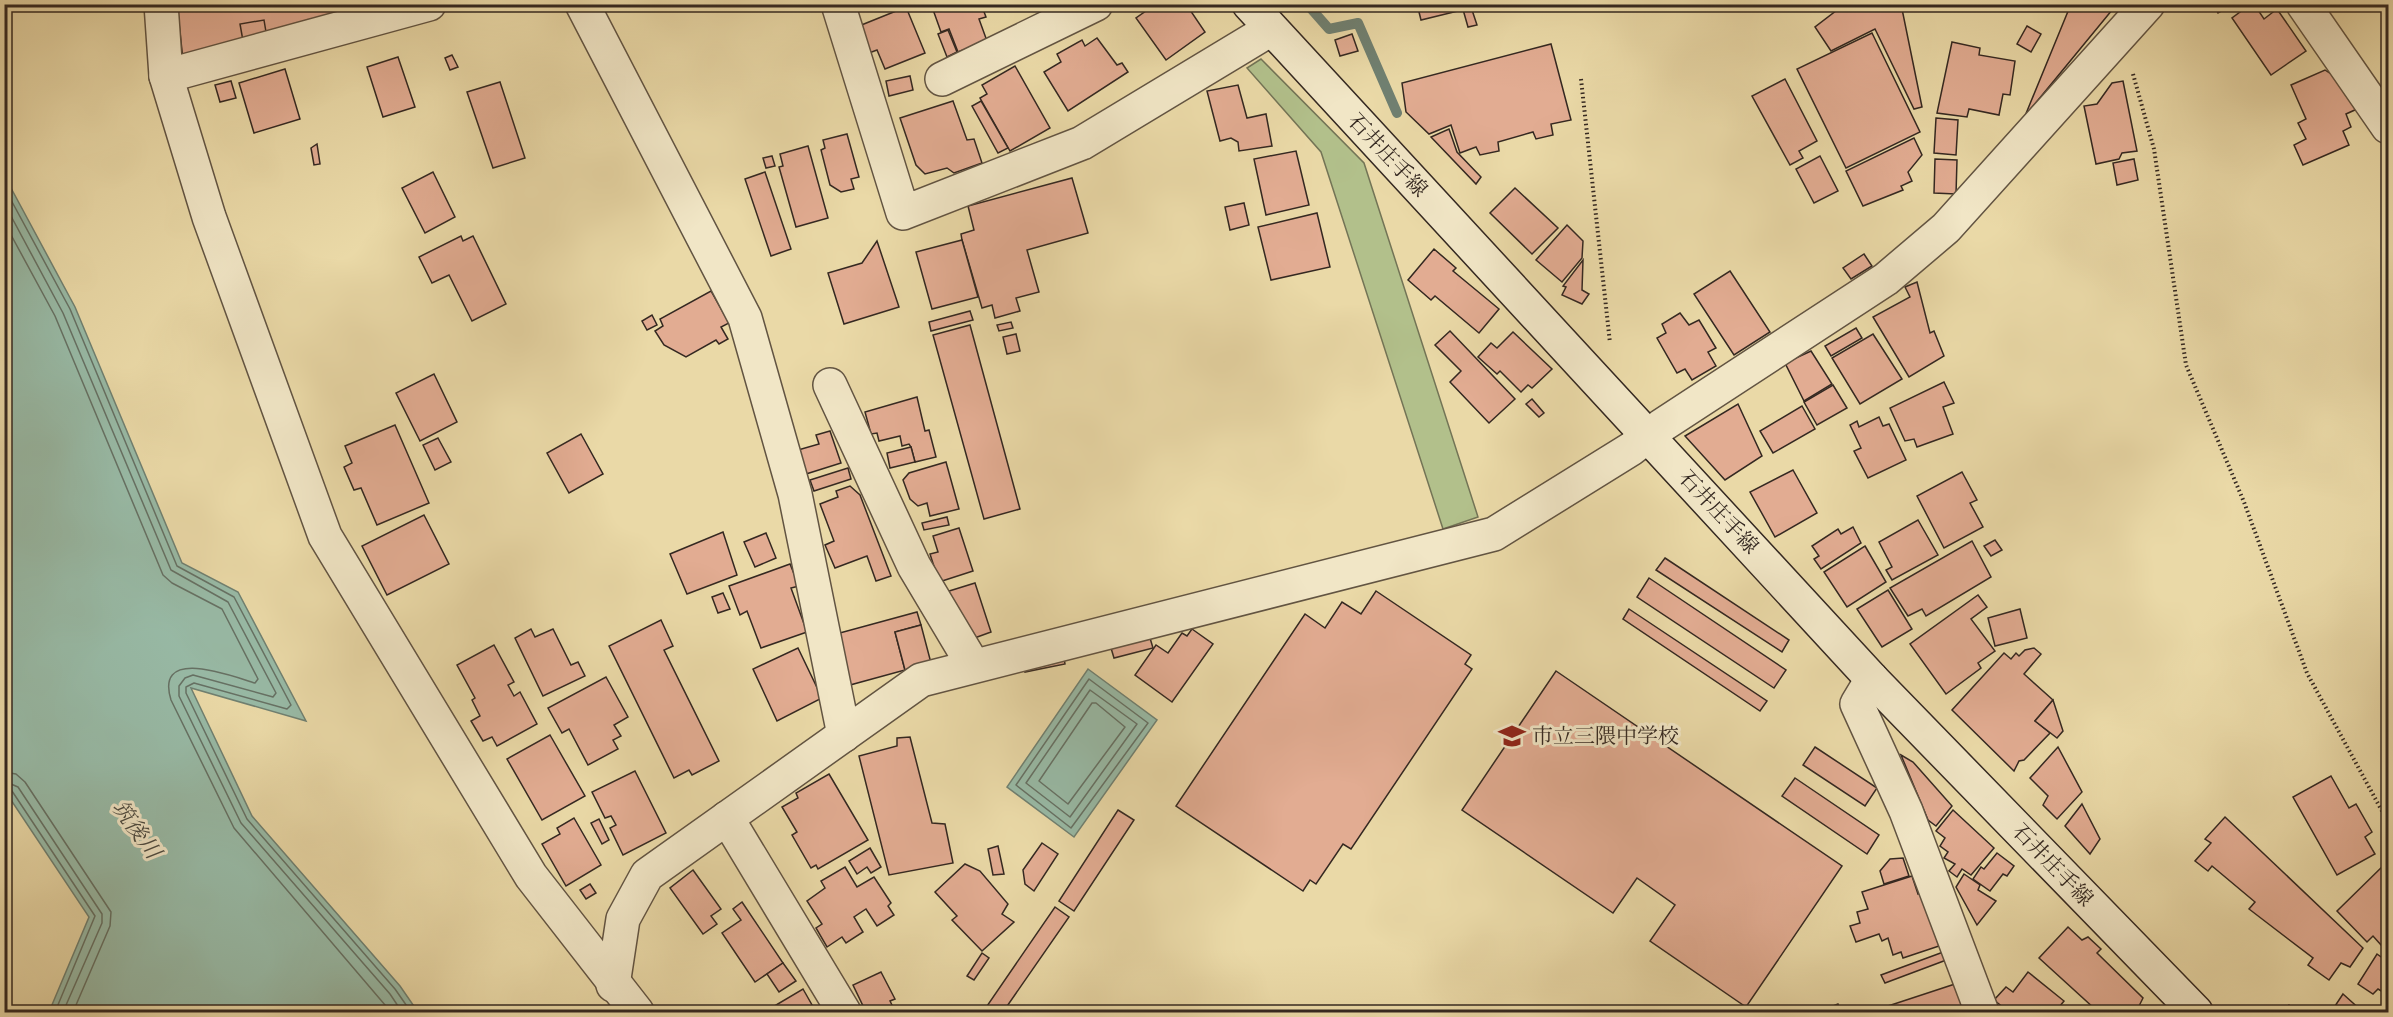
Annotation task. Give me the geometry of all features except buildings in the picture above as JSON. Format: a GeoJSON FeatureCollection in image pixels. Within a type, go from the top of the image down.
{"type":"FeatureCollection","features":[{"type":"Feature","properties":{"kind":"street"},"geometry":{"type":"LineString","coordinates":[[161,4],[166,76],[209,217],[325,536],[531,876],[637,1012]]}},
{"type":"Feature","properties":{"kind":"street"},"geometry":{"type":"LineString","coordinates":[[166,76],[429,4]]}},
{"type":"Feature","properties":{"kind":"street"},"geometry":{"type":"LineString","coordinates":[[582,4],[745,318],[795,494],[844,735]]}},
{"type":"Feature","properties":{"kind":"street"},"geometry":{"type":"LineString","coordinates":[[838,4],[903,213],[1082,143],[1272,29]]}},
{"type":"Feature","properties":{"kind":"street"},"geometry":{"type":"LineString","coordinates":[[942,79],[1096,4]]}},
{"type":"Feature","properties":{"kind":"street","name":"石井庄手線"},"geometry":{"type":"LineString","coordinates":[[1249,4],[1872,680],[2196,1012]]}},
{"type":"Feature","properties":{"kind":"street"},"geometry":{"type":"LineString","coordinates":[[614,985],[623,919],[647,875],[921,680],[1494,534],[1886,279],[1946,228],[2148,4]]}},
{"type":"Feature","properties":{"kind":"street"},"geometry":{"type":"LineString","coordinates":[[2303,4],[2388,127]]}},
{"type":"Feature","properties":{"kind":"street"},"geometry":{"type":"LineString","coordinates":[[830,385],[914,566],[973,665]]}},
{"type":"Feature","properties":{"kind":"street"},"geometry":{"type":"LineString","coordinates":[[1872,680],[1857,704],[1906,810],[1982,1012]]}},
{"type":"Feature","properties":{"kind":"street"},"geometry":{"type":"LineString","coordinates":[[727,818],[844,1012]]}},
{"type":"Feature","properties":{"kind":"path"},"geometry":{"type":"LineString","coordinates":[[2122,33],[2154,149],[2186,365],[2244,502],[2307,673],[2388,822]]}},
{"type":"Feature","properties":{"kind":"path"},"geometry":{"type":"LineString","coordinates":[[1581,79],[1611,350]]}},
{"type":"Feature","properties":{"kind":"green space"},"geometry":{"type":"Polygon","coordinates":[[[1261,59],[1364,163],[1478,517],[1443,529],[1321,152],[1247,68],[1261,59]]]}},
{"type":"Feature","properties":{"kind":"water","name":"筑後川"},"geometry":{"type":"Polygon","coordinates":[[[4,175],[75,307],[182,563],[238,592],[306,721],[191,688],[252,816],[400,986],[418,1012],[49,1012],[89,917],[5,791],[4,175]]]}},
{"type":"Feature","properties":{"kind":"water"},"geometry":{"type":"Polygon","coordinates":[[[1088,669],[1157,720],[1074,837],[1007,787],[1088,669]]]}},
{"type":"Feature","properties":{"kind":"waterway"},"geometry":{"type":"LineString","coordinates":[[1307,4],[1329,29],[1358,23],[1397,113]]}},
{"type":"Feature","properties":{"kind":"place","name":"市立三隈中学校"},"geometry":{"type":"Point","coordinates":[1512,736]}}]}
